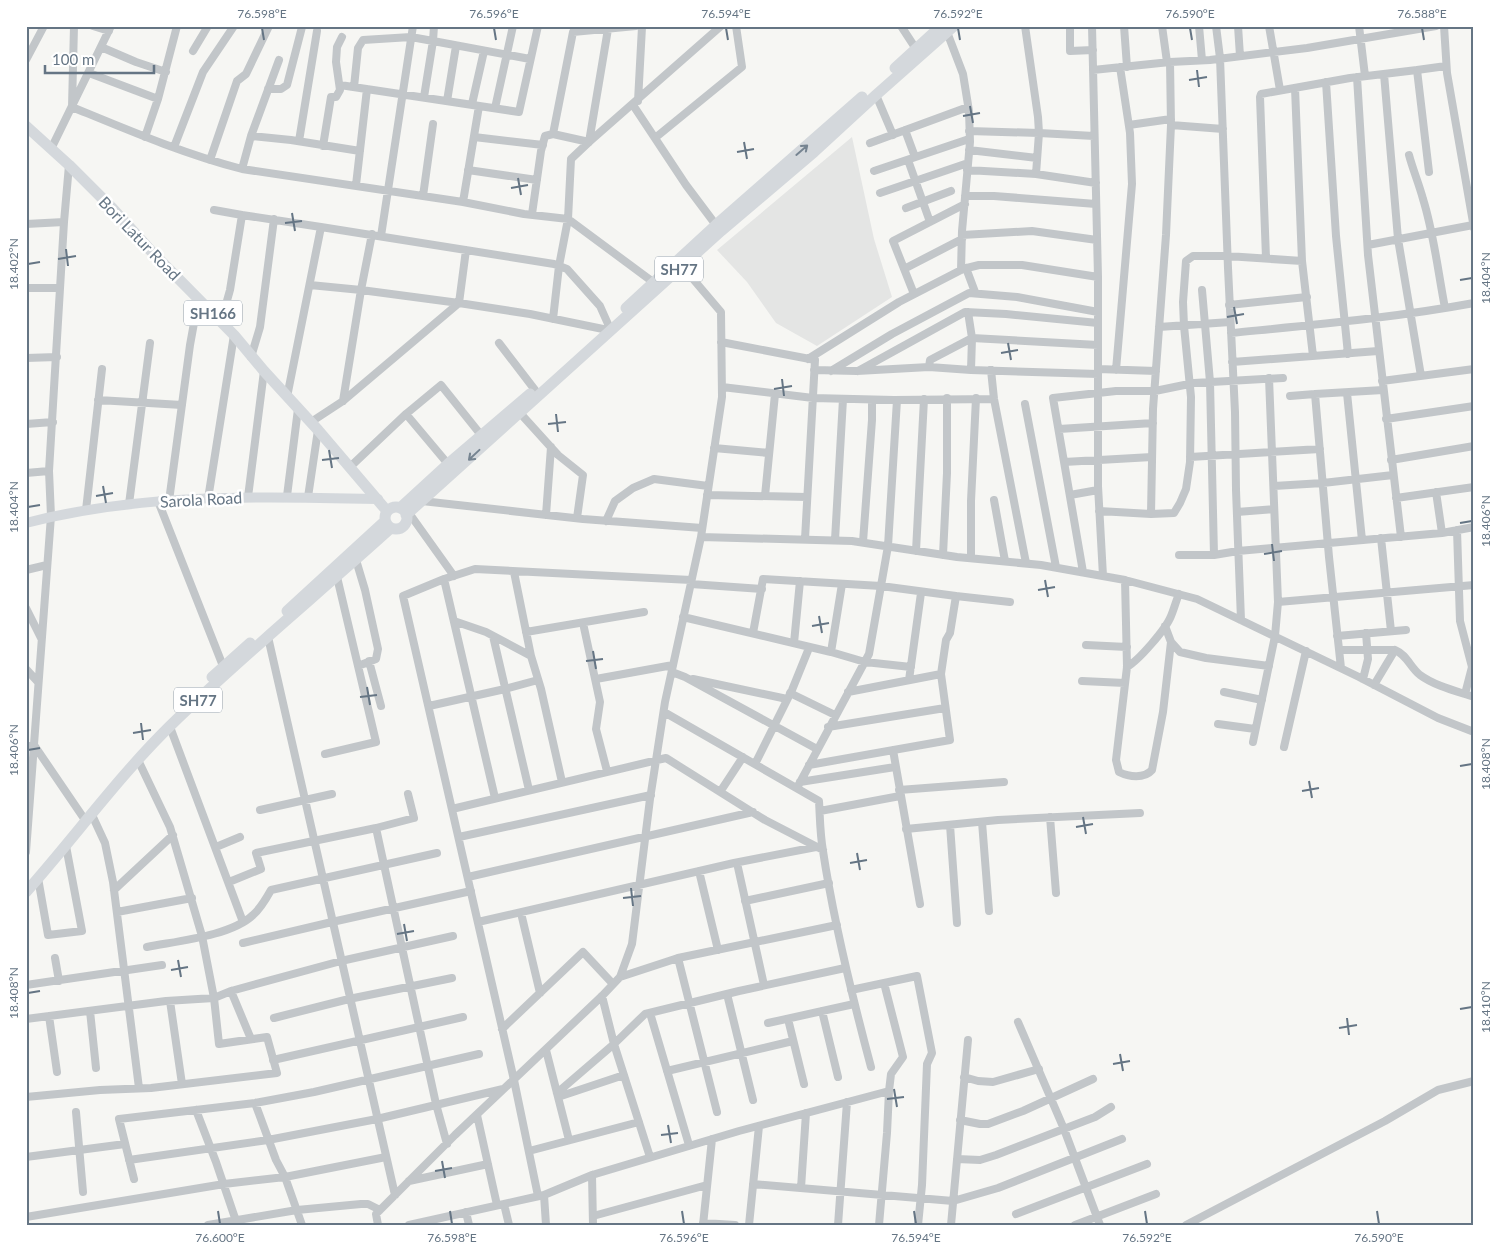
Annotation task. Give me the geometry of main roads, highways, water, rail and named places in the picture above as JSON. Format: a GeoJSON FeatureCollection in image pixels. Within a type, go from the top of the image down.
{"type":"FeatureCollection","features":[{"type":"Feature","properties":{"kind":"main road","name":"SH77"},"geometry":{"type":"LineString","coordinates":[[388,520],[398,529],[403,526],[406,522],[405,512],[448,464],[535,390],[716,225],[947,28]]}},
{"type":"Feature","properties":{"kind":"main road","name":"SH77"},"geometry":{"type":"LineString","coordinates":[[26,882],[170,727],[356,560],[388,520],[391,508],[405,512],[422,501],[682,266],[814,152],[918,52]]}},
{"type":"Feature","properties":{"kind":"main road","name":"Bori Latur Road"},"geometry":{"type":"LineString","coordinates":[[26,126],[113,209],[151,251],[234,335],[251,357],[315,426],[378,499],[388,520]]}},
{"type":"Feature","properties":{"kind":"main road","name":"Sarola Road"},"geometry":{"type":"LineString","coordinates":[[26,523],[51,516],[86,510],[158,501],[287,496],[378,499]]}},
{"type":"Feature","properties":{"kind":"main road","name":"SH77"},"geometry":{"type":"LineString","coordinates":[[26,892],[66,846],[150,737],[224,666],[388,520]]}}]}
